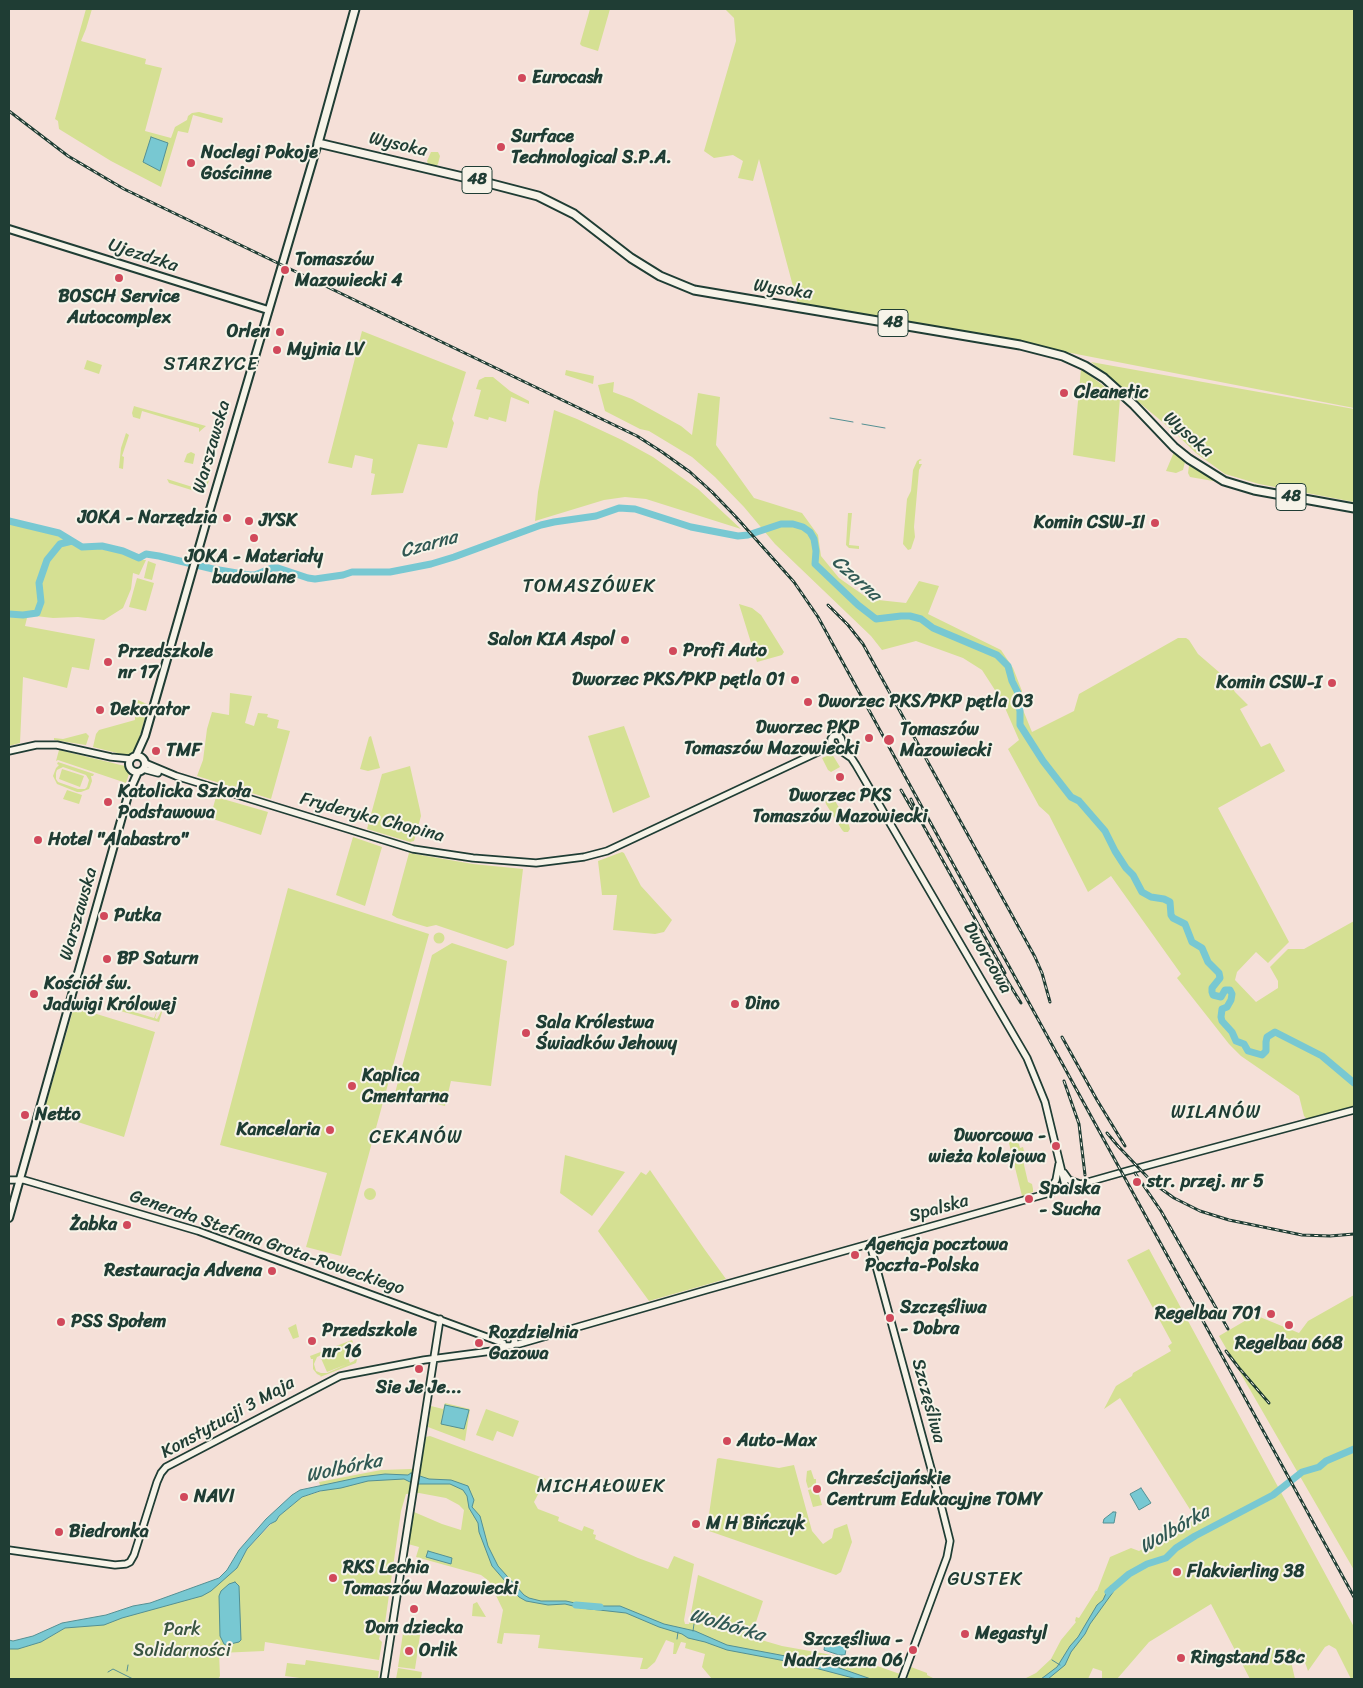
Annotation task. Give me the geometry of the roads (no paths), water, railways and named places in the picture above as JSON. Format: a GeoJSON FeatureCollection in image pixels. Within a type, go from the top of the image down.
{"type":"FeatureCollection","features":[{"type":"Feature","properties":{"kind":"main road","name":"Warszawska"},"geometry":{"type":"LineString","coordinates":[[9,1218],[193,568],[356,9]]}},
{"type":"Feature","properties":{"kind":"main road","name":"Wysoka"},"geometry":{"type":"LineString","coordinates":[[318,143],[505,187],[547,200],[584,220],[644,267],[672,282],[694,290],[1026,346],[1063,356],[1085,366],[1104,378],[1134,405],[1174,447],[1203,469],[1229,484],[1354,508]]}},
{"type":"Feature","properties":{"kind":"main road","name":"Ujezdzka"},"geometry":{"type":"LineString","coordinates":[[9,229],[268,310]]}},
{"type":"Feature","properties":{"kind":"street","name":"Fryderyka Chopina"},"geometry":{"type":"LineString","coordinates":[[9,751],[36,745],[58,745],[137,764],[413,848],[473,858],[536,863],[584,857],[607,851],[835,744]]}},
{"type":"Feature","properties":{"kind":"street","name":"Dworcowa"},"geometry":{"type":"LineString","coordinates":[[835,744],[850,757],[1027,1058],[1045,1102],[1066,1189]]}},
{"type":"Feature","properties":{"kind":"street","name":"Spalska"},"geometry":{"type":"LineString","coordinates":[[514,1341],[519,1344],[1082,1184],[1354,1110]]}},
{"type":"Feature","properties":{"kind":"street"},"geometry":{"type":"LineString","coordinates":[[1041,1196],[1050,1189],[1056,1180],[1059,1160]]}},
{"type":"Feature","properties":{"kind":"street"},"geometry":{"type":"LineString","coordinates":[[1062,1170],[1069,1180],[1082,1184]]}},
{"type":"Feature","properties":{"kind":"street"},"geometry":{"type":"LineString","coordinates":[[9,1180],[19,1179]]}},
{"type":"Feature","properties":{"kind":"street","name":"Generała Stefana Grota-Roweckiego"},"geometry":{"type":"LineString","coordinates":[[19,1179],[207,1234],[504,1344]]}},
{"type":"Feature","properties":{"kind":"street"},"geometry":{"type":"LineString","coordinates":[[9,1180],[16,1193]]}},
{"type":"Feature","properties":{"kind":"street","name":"Szczęśliwa"},"geometry":{"type":"LineString","coordinates":[[870,1244],[950,1541],[947,1557],[902,1679]]}},
{"type":"Feature","properties":{"kind":"street"},"geometry":{"type":"LineString","coordinates":[[384,1679],[440,1319]]}},
{"type":"Feature","properties":{"kind":"street","name":"Generała Stefana Grota-Roweckiego"},"geometry":{"type":"LineString","coordinates":[[474,1332],[494,1336],[506,1335]]}},
{"type":"Feature","properties":{"kind":"street"},"geometry":{"type":"LineString","coordinates":[[433,1360],[492,1351],[504,1344],[511,1346],[514,1341],[511,1335],[506,1335],[503,1339],[504,1344]]}},
{"type":"Feature","properties":{"kind":"street","name":"Konstytucji 3 Maja"},"geometry":{"type":"LineString","coordinates":[[9,1550],[115,1565],[126,1564],[130,1562],[134,1555],[158,1477],[170,1465],[336,1378],[366,1370],[433,1360]]}},
{"type":"Feature","properties":{"kind":"water"},"geometry":{"type":"Polygon","coordinates":[[[151,137],[168,143],[160,171],[143,162],[151,137]]]}},
{"type":"Feature","properties":{"kind":"water"},"geometry":{"type":"Polygon","coordinates":[[[445,1405],[469,1410],[464,1429],[441,1424],[445,1405]]]}},
{"type":"Feature","properties":{"kind":"water"},"geometry":{"type":"Polygon","coordinates":[[[411,1473],[429,1479],[451,1480],[468,1486],[474,1500],[472,1507],[480,1516],[488,1546],[498,1566],[524,1595],[529,1598],[541,1601],[566,1601],[588,1606],[620,1606],[664,1624],[695,1631],[727,1645],[828,1664],[871,1679],[857,1679],[796,1663],[727,1650],[688,1638],[626,1613],[581,1608],[565,1604],[548,1605],[526,1601],[519,1597],[492,1566],[479,1532],[478,1523],[469,1508],[467,1496],[463,1490],[450,1484],[419,1484],[404,1479],[368,1481],[320,1491],[302,1497],[279,1516],[276,1521],[270,1524],[247,1549],[237,1568],[211,1591],[202,1596],[122,1618],[104,1625],[65,1628],[41,1642],[18,1649],[9,1649],[9,1640],[13,1641],[33,1636],[62,1623],[106,1615],[133,1606],[150,1603],[219,1578],[227,1570],[239,1550],[266,1519],[300,1490],[361,1477],[385,1474],[408,1475],[411,1473]]]}},
{"type":"Feature","properties":{"kind":"water"},"geometry":{"type":"Polygon","coordinates":[[[1141,1488],[1151,1503],[1139,1510],[1130,1494],[1141,1488]]]}},
{"type":"Feature","properties":{"kind":"water"},"geometry":{"type":"Polygon","coordinates":[[[1113,1512],[1116,1512],[1114,1523],[1103,1523],[1104,1519],[1113,1512]]]}},
{"type":"Feature","properties":{"kind":"water"},"geometry":{"type":"Polygon","coordinates":[[[428,1551],[452,1558],[451,1564],[426,1557],[428,1551]]]}},
{"type":"Feature","properties":{"kind":"water"},"geometry":{"type":"Polygon","coordinates":[[[235,1582],[239,1586],[241,1640],[226,1645],[220,1636],[219,1596],[221,1591],[229,1584],[235,1582]]]}},
{"type":"Feature","properties":{"kind":"water"},"geometry":{"type":"Polygon","coordinates":[[[1111,1586],[1116,1588],[1071,1652],[1065,1665],[1048,1679],[1041,1679],[1057,1667],[1111,1586]]]}},
{"type":"Feature","properties":{"kind":"water"},"geometry":{"type":"Polygon","coordinates":[[[830,1637],[847,1644],[845,1655],[824,1650],[825,1642],[830,1637]]]}},
{"type":"Feature","properties":{"kind":"waterway"},"geometry":{"type":"LineString","coordinates":[[830,418],[853,422]]}},
{"type":"Feature","properties":{"kind":"waterway"},"geometry":{"type":"LineString","coordinates":[[862,424],[885,428]]}},
{"type":"Feature","properties":{"kind":"waterway","name":"Czarna"},"geometry":{"type":"LineString","coordinates":[[9,521],[59,533],[82,547],[102,546],[123,551],[139,558],[146,554],[159,556],[213,569],[249,575],[278,568],[315,579],[352,572],[390,572],[431,564],[541,525],[596,516],[619,508],[635,509],[691,527],[738,536],[748,535],[781,524],[793,524],[803,527],[810,532],[814,539],[816,551],[815,564],[858,605],[876,619],[901,616],[921,619],[933,628],[997,655],[1008,666],[1018,693],[1020,725],[1043,761],[1071,797],[1079,801],[1105,831],[1115,851],[1133,875],[1142,892],[1151,897],[1170,902],[1173,918],[1185,924],[1192,942],[1202,948],[1208,962],[1219,973],[1220,978],[1212,988],[1213,995],[1221,997],[1225,990],[1230,990],[1232,994],[1231,1000],[1227,1007],[1222,1009],[1221,1017],[1236,1041],[1244,1044],[1248,1051],[1262,1055],[1266,1051],[1267,1037],[1275,1032],[1322,1056],[1354,1083]]}},
{"type":"Feature","properties":{"kind":"waterway"},"geometry":{"type":"LineString","coordinates":[[9,614],[37,613],[41,602],[39,583],[47,560],[60,544],[72,541]]}},
{"type":"Feature","properties":{"kind":"waterway","name":"Wolbórka"},"geometry":{"type":"LineString","coordinates":[[1108,1592],[1129,1574],[1147,1564],[1166,1558],[1176,1548],[1195,1536],[1273,1495],[1302,1472],[1319,1467],[1326,1461],[1354,1449]]}},
{"type":"Feature","properties":{"kind":"waterway","name":"Wolbórka"},"geometry":{"type":"LineString","coordinates":[[576,1605],[600,1607]]}},
{"type":"Feature","properties":{"kind":"waterway"},"geometry":{"type":"LineString","coordinates":[[693,1631],[694,1624]]}},
{"type":"Feature","properties":{"kind":"waterway"},"geometry":{"type":"LineString","coordinates":[[677,1639],[678,1632]]}},
{"type":"Feature","properties":{"kind":"waterway"},"geometry":{"type":"LineString","coordinates":[[1052,1660],[1060,1665]]}},
{"type":"Feature","properties":{"kind":"waterway"},"geometry":{"type":"LineString","coordinates":[[127,1671],[128,1665]]}},
{"type":"Feature","properties":{"kind":"waterway"},"geometry":{"type":"LineString","coordinates":[[108,1672],[113,1669],[133,1679]]}},
{"type":"Feature","properties":{"kind":"railway"},"geometry":{"type":"LineString","coordinates":[[9,111],[68,156],[124,189],[637,436],[690,472],[736,517],[794,582],[818,617],[1354,1597]]}},
{"type":"Feature","properties":{"kind":"railway"},"geometry":{"type":"LineString","coordinates":[[828,605],[848,625],[863,644],[1035,957],[1042,973],[1050,1002]]}},
{"type":"Feature","properties":{"kind":"railway"},"geometry":{"type":"LineString","coordinates":[[901,790],[912,809]]}},
{"type":"Feature","properties":{"kind":"railway"},"geometry":{"type":"LineString","coordinates":[[911,799],[922,823],[1005,973]]}},
{"type":"Feature","properties":{"kind":"railway"},"geometry":{"type":"LineString","coordinates":[[1000,969],[1021,1003]]}},
{"type":"Feature","properties":{"kind":"railway"},"geometry":{"type":"LineString","coordinates":[[1062,1037],[1125,1146]]}},
{"type":"Feature","properties":{"kind":"railway"},"geometry":{"type":"LineString","coordinates":[[1064,1081],[1079,1124],[1085,1175]]}},
{"type":"Feature","properties":{"kind":"railway"},"geometry":{"type":"LineString","coordinates":[[1107,1133],[1153,1183],[1174,1198],[1200,1211],[1229,1220],[1302,1235],[1330,1236],[1354,1234]]}},
{"type":"Feature","properties":{"kind":"railway"},"geometry":{"type":"LineString","coordinates":[[1135,1173],[1161,1211],[1228,1329]]}},
{"type":"Feature","properties":{"kind":"railway"},"geometry":{"type":"LineString","coordinates":[[1226,1351],[1269,1403]]}},
{"type":"Feature","properties":{"kind":"place","name":"Eurocash"},"geometry":{"type":"Point","coordinates":[522,78]}},
{"type":"Feature","properties":{"kind":"place","name":"Surface Technological S.P.A."},"geometry":{"type":"Point","coordinates":[501,147]}},
{"type":"Feature","properties":{"kind":"place","name":"Noclegi Pokoje Gościnne"},"geometry":{"type":"Point","coordinates":[191,163]}},
{"type":"Feature","properties":{"kind":"place","name":"Tomaszów Mazowiecki 4"},"geometry":{"type":"Point","coordinates":[285,270]}},
{"type":"Feature","properties":{"kind":"place","name":"BOSCH Service Autocomplex"},"geometry":{"type":"Point","coordinates":[119,278]}},
{"type":"Feature","properties":{"kind":"place","name":"Orlen"},"geometry":{"type":"Point","coordinates":[280,332]}},
{"type":"Feature","properties":{"kind":"place","name":"Myjnia LV"},"geometry":{"type":"Point","coordinates":[277,350]}},
{"type":"Feature","properties":{"kind":"place","name":"Cleanetic"},"geometry":{"type":"Point","coordinates":[1064,393]}},
{"type":"Feature","properties":{"kind":"place","name":"JOKA - Narzędzia"},"geometry":{"type":"Point","coordinates":[227,518]}},
{"type":"Feature","properties":{"kind":"place","name":"JYSK"},"geometry":{"type":"Point","coordinates":[249,521]}},
{"type":"Feature","properties":{"kind":"place","name":"Komin CSW-II"},"geometry":{"type":"Point","coordinates":[1155,523]}},
{"type":"Feature","properties":{"kind":"place","name":"JOKA - Materiały budowlane"},"geometry":{"type":"Point","coordinates":[254,538]}},
{"type":"Feature","properties":{"kind":"place","name":"Salon KIA Aspol"},"geometry":{"type":"Point","coordinates":[625,640]}},
{"type":"Feature","properties":{"kind":"place","name":"Profi Auto"},"geometry":{"type":"Point","coordinates":[673,651]}},
{"type":"Feature","properties":{"kind":"place","name":"Przedszkole nr 17"},"geometry":{"type":"Point","coordinates":[108,662]}},
{"type":"Feature","properties":{"kind":"place","name":"Dworzec PKS/PKP pętla 01"},"geometry":{"type":"Point","coordinates":[795,680]}},
{"type":"Feature","properties":{"kind":"place","name":"Komin CSW-I"},"geometry":{"type":"Point","coordinates":[1332,683]}},
{"type":"Feature","properties":{"kind":"place","name":"Dworzec PKS/PKP pętla 03"},"geometry":{"type":"Point","coordinates":[808,702]}},
{"type":"Feature","properties":{"kind":"place","name":"Dekorator"},"geometry":{"type":"Point","coordinates":[100,710]}},
{"type":"Feature","properties":{"kind":"place","name":"Dworzec PKP Tomaszów Mazowiecki"},"geometry":{"type":"Point","coordinates":[869,738]}},
{"type":"Feature","properties":{"kind":"place","name":"Tomaszów Mazowiecki"},"geometry":{"type":"Point","coordinates":[889,740]}},
{"type":"Feature","properties":{"kind":"place","name":"TMF"},"geometry":{"type":"Point","coordinates":[156,751]}},
{"type":"Feature","properties":{"kind":"place","name":"Dworzec PKS Tomaszów Mazowiecki"},"geometry":{"type":"Point","coordinates":[840,777]}},
{"type":"Feature","properties":{"kind":"place","name":"Katolicka Szkoła Podstawowa"},"geometry":{"type":"Point","coordinates":[108,802]}},
{"type":"Feature","properties":{"kind":"place","name":"Hotel \"Alabastro\""},"geometry":{"type":"Point","coordinates":[38,840]}},
{"type":"Feature","properties":{"kind":"place","name":"Putka"},"geometry":{"type":"Point","coordinates":[104,916]}},
{"type":"Feature","properties":{"kind":"place","name":"BP Saturn"},"geometry":{"type":"Point","coordinates":[107,959]}},
{"type":"Feature","properties":{"kind":"place","name":"Kościół św. Jadwigi Królowej"},"geometry":{"type":"Point","coordinates":[34,994]}},
{"type":"Feature","properties":{"kind":"place","name":"Dino"},"geometry":{"type":"Point","coordinates":[735,1004]}},
{"type":"Feature","properties":{"kind":"place","name":"Sala Królestwa Świadków Jehowy"},"geometry":{"type":"Point","coordinates":[526,1033]}},
{"type":"Feature","properties":{"kind":"place","name":"Kaplica Cmentarna"},"geometry":{"type":"Point","coordinates":[352,1086]}},
{"type":"Feature","properties":{"kind":"place","name":"Netto"},"geometry":{"type":"Point","coordinates":[25,1115]}},
{"type":"Feature","properties":{"kind":"place","name":"Kancelaria"},"geometry":{"type":"Point","coordinates":[330,1130]}},
{"type":"Feature","properties":{"kind":"place","name":"Dworcowa - wieża kolejowa"},"geometry":{"type":"Point","coordinates":[1056,1146]}},
{"type":"Feature","properties":{"kind":"place","name":"str. przej. nr 5"},"geometry":{"type":"Point","coordinates":[1137,1182]}},
{"type":"Feature","properties":{"kind":"place","name":"Spalska - Sucha"},"geometry":{"type":"Point","coordinates":[1029,1199]}},
{"type":"Feature","properties":{"kind":"place","name":"Żabka"},"geometry":{"type":"Point","coordinates":[127,1225]}},
{"type":"Feature","properties":{"kind":"place","name":"Agencja pocztowa Poczta-Polska"},"geometry":{"type":"Point","coordinates":[855,1255]}},
{"type":"Feature","properties":{"kind":"place","name":"Restauracja Advena"},"geometry":{"type":"Point","coordinates":[272,1271]}},
{"type":"Feature","properties":{"kind":"place","name":"Regelbau 701"},"geometry":{"type":"Point","coordinates":[1271,1314]}},
{"type":"Feature","properties":{"kind":"place","name":"Szczęśliwa - Dobra"},"geometry":{"type":"Point","coordinates":[890,1318]}},
{"type":"Feature","properties":{"kind":"place","name":"PSS Społem"},"geometry":{"type":"Point","coordinates":[61,1322]}},
{"type":"Feature","properties":{"kind":"place","name":"Regelbau 668"},"geometry":{"type":"Point","coordinates":[1289,1325]}},
{"type":"Feature","properties":{"kind":"place","name":"Przedszkole nr 16"},"geometry":{"type":"Point","coordinates":[312,1341]}},
{"type":"Feature","properties":{"kind":"place","name":"Rozdzielnia Gazowa"},"geometry":{"type":"Point","coordinates":[479,1343]}},
{"type":"Feature","properties":{"kind":"place","name":"Sie Je Je..."},"geometry":{"type":"Point","coordinates":[419,1369]}},
{"type":"Feature","properties":{"kind":"place","name":"Auto-Max"},"geometry":{"type":"Point","coordinates":[727,1441]}},
{"type":"Feature","properties":{"kind":"place","name":"Chrześcijańskie Centrum Edukacyjne TOMY"},"geometry":{"type":"Point","coordinates":[817,1489]}},
{"type":"Feature","properties":{"kind":"place","name":"NAVI"},"geometry":{"type":"Point","coordinates":[184,1497]}},
{"type":"Feature","properties":{"kind":"place","name":"M H Bińczyk"},"geometry":{"type":"Point","coordinates":[696,1524]}},
{"type":"Feature","properties":{"kind":"place","name":"Biedronka"},"geometry":{"type":"Point","coordinates":[59,1532]}},
{"type":"Feature","properties":{"kind":"place","name":"Flakvierling 38"},"geometry":{"type":"Point","coordinates":[1177,1572]}},
{"type":"Feature","properties":{"kind":"place","name":"RKS Lechia Tomaszów Mazowiecki"},"geometry":{"type":"Point","coordinates":[333,1578]}},
{"type":"Feature","properties":{"kind":"place","name":"Dom dziecka"},"geometry":{"type":"Point","coordinates":[414,1609]}},
{"type":"Feature","properties":{"kind":"place","name":"Megastyl"},"geometry":{"type":"Point","coordinates":[965,1634]}},
{"type":"Feature","properties":{"kind":"place","name":"Szczęśliwa - Nadrzeczna 06"},"geometry":{"type":"Point","coordinates":[913,1650]}},
{"type":"Feature","properties":{"kind":"place","name":"Orlik"},"geometry":{"type":"Point","coordinates":[409,1651]}},
{"type":"Feature","properties":{"kind":"place","name":"Ringstand 58c"},"geometry":{"type":"Point","coordinates":[1181,1658]}},
{"type":"Feature","properties":{"kind":"district","name":"STARZYCE"},"geometry":{"type":"Point","coordinates":[211,365]}},
{"type":"Feature","properties":{"kind":"district","name":"TOMASZÓWEK"},"geometry":{"type":"Point","coordinates":[589,587]}},
{"type":"Feature","properties":{"kind":"district","name":"WILANÓW"},"geometry":{"type":"Point","coordinates":[1216,1113]}},
{"type":"Feature","properties":{"kind":"district","name":"CEKANÓW"},"geometry":{"type":"Point","coordinates":[416,1138]}},
{"type":"Feature","properties":{"kind":"district","name":"MICHAŁOWEK"},"geometry":{"type":"Point","coordinates":[601,1487]}},
{"type":"Feature","properties":{"kind":"district","name":"GUSTEK"},"geometry":{"type":"Point","coordinates":[985,1580]}},
{"type":"Feature","properties":{"kind":"park label","name":"Park Solidarności"},"geometry":{"type":"Point","coordinates":[182,1640]}}]}
